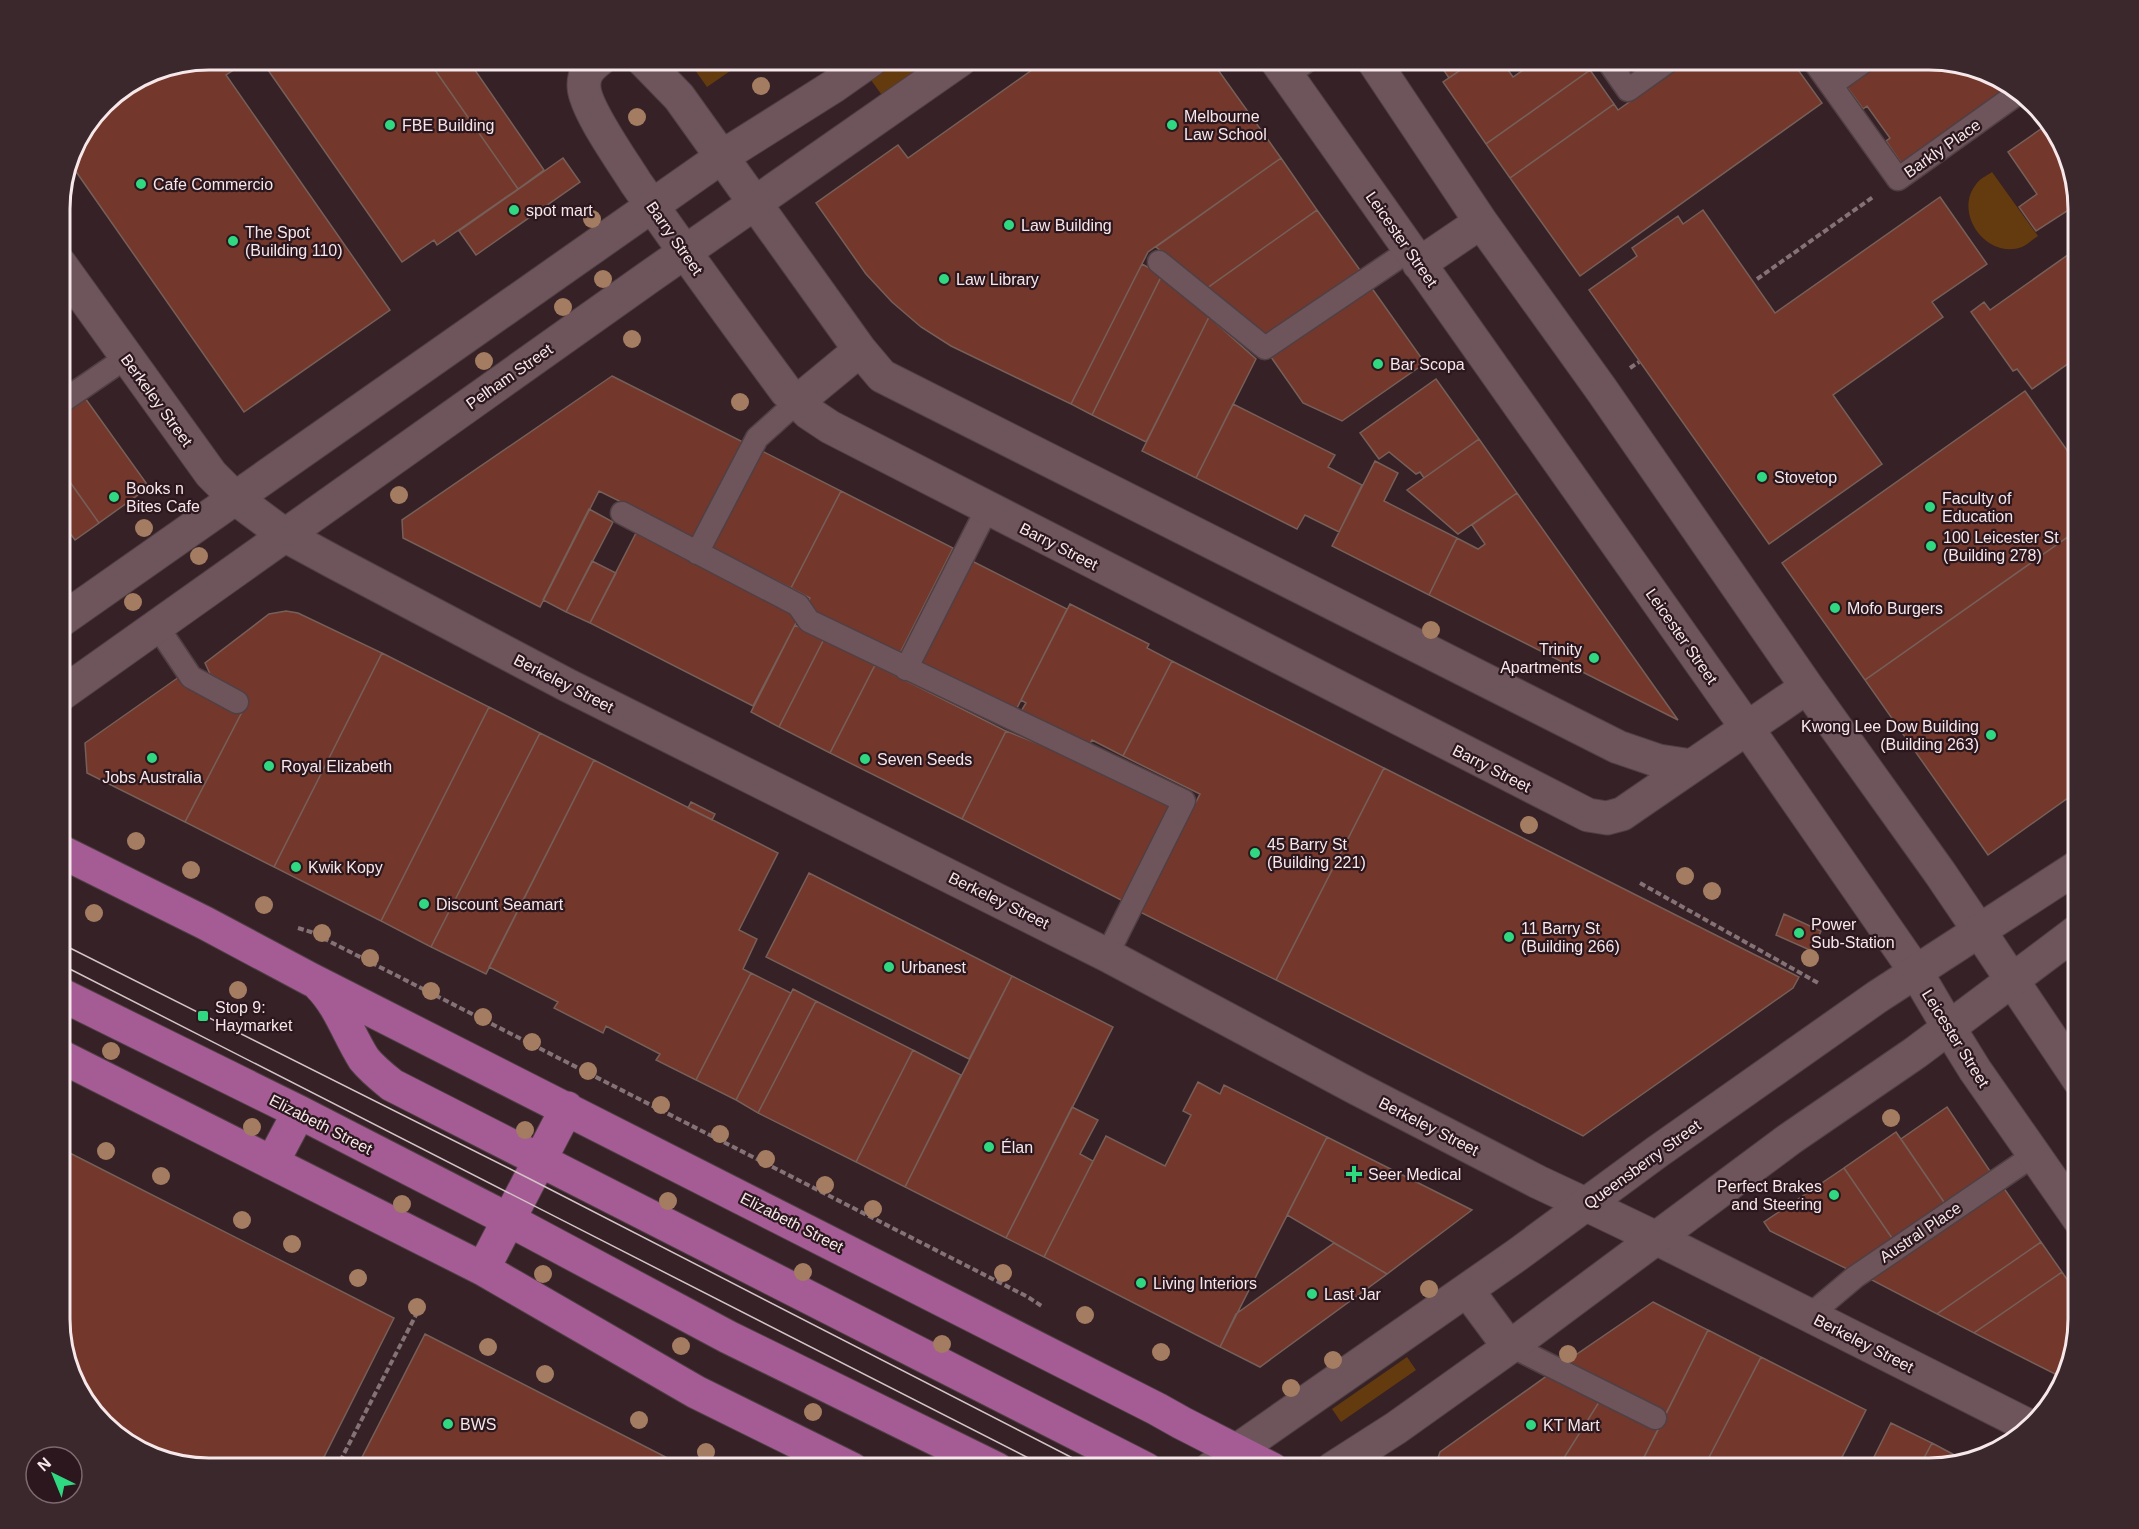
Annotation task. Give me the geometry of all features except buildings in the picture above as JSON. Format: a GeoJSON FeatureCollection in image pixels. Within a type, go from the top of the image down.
{"type":"FeatureCollection","features":[{"type":"Feature","properties":{"kind":"main road","name":"Elizabeth Street"},"geometry":{"type":"LineString","coordinates":[[71,856],[1251,1458]]}},
{"type":"Feature","properties":{"kind":"main road","name":"Elizabeth Street"},"geometry":{"type":"LineString","coordinates":[[310,979],[329,997],[365,1060],[383,1078],[405,1092],[1124,1458]]}},
{"type":"Feature","properties":{"kind":"main road","name":"Elizabeth Street"},"geometry":{"type":"LineString","coordinates":[[71,999],[299,1112],[509,1220],[728,1337],[975,1458]]}},
{"type":"Feature","properties":{"kind":"main road"},"geometry":{"type":"LineString","coordinates":[[71,1062],[483,1269],[696,1392],[830,1458]]}},
{"type":"Feature","properties":{"kind":"main road"},"geometry":{"type":"LineString","coordinates":[[483,1269],[567,1108]]}},
{"type":"Feature","properties":{"kind":"main road"},"geometry":{"type":"LineString","coordinates":[[272,1162],[299,1112]]}},
{"type":"Feature","properties":{"kind":"street","name":"Barry Street"},"geometry":{"type":"LineString","coordinates":[[589,71],[586,74],[584,87],[587,99],[612,145],[652,206],[786,391],[830,427],[1580,813],[1597,817],[1615,817],[1807,687]]}},
{"type":"Feature","properties":{"kind":"street"},"geometry":{"type":"LineString","coordinates":[[654,71],[680,97],[860,350],[882,375],[1617,747],[1659,761],[1692,766]]}},
{"type":"Feature","properties":{"kind":"street"},"geometry":{"type":"LineString","coordinates":[[71,613],[723,156],[855,71]]}},
{"type":"Feature","properties":{"kind":"street","name":"Pelham Street"},"geometry":{"type":"LineString","coordinates":[[71,687],[755,202],[944,71]]}},
{"type":"Feature","properties":{"kind":"street","name":"Leicester Street"},"geometry":{"type":"LineString","coordinates":[[1294,71],[1414,257],[1747,728],[1916,972],[1975,1070],[2068,1203]]}},
{"type":"Feature","properties":{"kind":"street"},"geometry":{"type":"LineString","coordinates":[[1380,71],[1481,222],[1601,389],[1807,687],[1914,836],[2068,1064]]}},
{"type":"Feature","properties":{"kind":"street"},"geometry":{"type":"LineString","coordinates":[[1414,257],[1481,222]]}},
{"type":"Feature","properties":{"kind":"street","name":"Berkeley Street"},"geometry":{"type":"LineString","coordinates":[[71,279],[211,474],[235,498],[286,536],[567,685],[1107,954],[1358,1089],[1538,1182],[1656,1238],[2022,1423]]}},
{"type":"Feature","properties":{"kind":"street"},"geometry":{"type":"LineString","coordinates":[[797,402],[860,350]]}},
{"type":"Feature","properties":{"kind":"street","name":"Queensberry Street"},"geometry":{"type":"LineString","coordinates":[[1226,1458],[1467,1290],[1845,1020],[2068,875]]}},
{"type":"Feature","properties":{"kind":"street"},"geometry":{"type":"LineString","coordinates":[[1349,1458],[1396,1428],[1511,1346],[1791,1138],[1948,1028],[2068,938]]}},
{"type":"Feature","properties":{"kind":"street"},"geometry":{"type":"LineString","coordinates":[[1467,1290],[1507,1344],[1511,1346]]}},
{"type":"Feature","properties":{"kind":"lane"},"geometry":{"type":"LineString","coordinates":[[1615,71],[1628,90],[1655,71]]}},
{"type":"Feature","properties":{"kind":"lane","name":"Barkly Place"},"geometry":{"type":"LineString","coordinates":[[1821,71],[1898,179],[2010,96]]}},
{"type":"Feature","properties":{"kind":"lane"},"geometry":{"type":"LineString","coordinates":[[1831,85],[1851,71]]}},
{"type":"Feature","properties":{"kind":"lane"},"geometry":{"type":"LineString","coordinates":[[1159,262],[1265,348],[1414,257]]}},
{"type":"Feature","properties":{"kind":"lane"},"geometry":{"type":"LineString","coordinates":[[71,395],[127,357]]}},
{"type":"Feature","properties":{"kind":"lane"},"geometry":{"type":"LineString","coordinates":[[697,553],[757,438],[797,402]]}},
{"type":"Feature","properties":{"kind":"lane"},"geometry":{"type":"LineString","coordinates":[[906,669],[987,509]]}},
{"type":"Feature","properties":{"kind":"lane"},"geometry":{"type":"LineString","coordinates":[[622,513],[798,605],[809,621],[1184,801],[1107,954]]}},
{"type":"Feature","properties":{"kind":"lane"},"geometry":{"type":"LineString","coordinates":[[157,626],[191,677],[237,702]]}},
{"type":"Feature","properties":{"kind":"lane","name":"Austral Place"},"geometry":{"type":"LineString","coordinates":[[1809,1315],[1855,1277],[2034,1155]]}},
{"type":"Feature","properties":{"kind":"lane"},"geometry":{"type":"LineString","coordinates":[[1511,1346],[1655,1418]]}},
{"type":"Feature","properties":{"kind":"path"},"geometry":{"type":"LineString","coordinates":[[1758,279],[1898,179]]}},
{"type":"Feature","properties":{"kind":"path"},"geometry":{"type":"LineString","coordinates":[[1640,883],[1820,984]]}},
{"type":"Feature","properties":{"kind":"path"},"geometry":{"type":"LineString","coordinates":[[342,1458],[417,1312]]}},
{"type":"Feature","properties":{"kind":"shaded area"},"geometry":{"type":"Polygon","coordinates":[[[696,71],[730,71],[707,87],[696,71]]]}},
{"type":"Feature","properties":{"kind":"shaded area"},"geometry":{"type":"Polygon","coordinates":[[[875,71],[922,71],[884,98],[868,76],[875,71]]]}},
{"type":"Feature","properties":{"kind":"shaded area"},"geometry":{"type":"Polygon","coordinates":[[[1992,172],[2038,236],[2022,247],[2009,249],[1996,247],[1985,240],[1971,219],[1968,207],[1970,195],[1979,181],[1992,172]]]}},
{"type":"Feature","properties":{"kind":"shaded area"},"geometry":{"type":"Polygon","coordinates":[[[1407,1357],[1416,1370],[1341,1422],[1332,1409],[1407,1357]]]}},
{"type":"Feature","properties":{"kind":"tram line"},"geometry":{"type":"LineString","coordinates":[[71,949],[530,1179],[1073,1458]]}},
{"type":"Feature","properties":{"kind":"tram line"},"geometry":{"type":"LineString","coordinates":[[71,970],[1028,1458]]}},
{"type":"Feature","properties":{"kind":"place","name":"FBE Building"},"geometry":{"type":"Point","coordinates":[390,125]}},
{"type":"Feature","properties":{"kind":"place","name":"Melbourne Law School"},"geometry":{"type":"Point","coordinates":[1172,125]}},
{"type":"Feature","properties":{"kind":"place","name":"Cafe Commercio"},"geometry":{"type":"Point","coordinates":[141,184]}},
{"type":"Feature","properties":{"kind":"place","name":"spot mart"},"geometry":{"type":"Point","coordinates":[514,210]}},
{"type":"Feature","properties":{"kind":"place","name":"Law Building"},"geometry":{"type":"Point","coordinates":[1009,225]}},
{"type":"Feature","properties":{"kind":"place","name":"The Spot (Building 110)"},"geometry":{"type":"Point","coordinates":[233,241]}},
{"type":"Feature","properties":{"kind":"place","name":"Law Library"},"geometry":{"type":"Point","coordinates":[944,279]}},
{"type":"Feature","properties":{"kind":"place","name":"Bar Scopa"},"geometry":{"type":"Point","coordinates":[1378,364]}},
{"type":"Feature","properties":{"kind":"place","name":"Stovetop"},"geometry":{"type":"Point","coordinates":[1762,477]}},
{"type":"Feature","properties":{"kind":"place","name":"Books n Bites Cafe"},"geometry":{"type":"Point","coordinates":[114,497]}},
{"type":"Feature","properties":{"kind":"place","name":"Faculty of Education"},"geometry":{"type":"Point","coordinates":[1930,507]}},
{"type":"Feature","properties":{"kind":"place","name":"100 Leicester St (Building 278)"},"geometry":{"type":"Point","coordinates":[1931,546]}},
{"type":"Feature","properties":{"kind":"place","name":"Mofo Burgers"},"geometry":{"type":"Point","coordinates":[1835,608]}},
{"type":"Feature","properties":{"kind":"place","name":"Trinity Apartments"},"geometry":{"type":"Point","coordinates":[1594,658]}},
{"type":"Feature","properties":{"kind":"place","name":"Kwong Lee Dow Building (Building 263)"},"geometry":{"type":"Point","coordinates":[1991,735]}},
{"type":"Feature","properties":{"kind":"place","name":"Jobs Australia"},"geometry":{"type":"Point","coordinates":[152,758]}},
{"type":"Feature","properties":{"kind":"place","name":"Seven Seeds"},"geometry":{"type":"Point","coordinates":[865,759]}},
{"type":"Feature","properties":{"kind":"place","name":"Royal Elizabeth"},"geometry":{"type":"Point","coordinates":[269,766]}},
{"type":"Feature","properties":{"kind":"place","name":"45 Barry St (Building 221)"},"geometry":{"type":"Point","coordinates":[1255,853]}},
{"type":"Feature","properties":{"kind":"place","name":"Kwik Kopy"},"geometry":{"type":"Point","coordinates":[296,867]}},
{"type":"Feature","properties":{"kind":"place","name":"Discount Seamart"},"geometry":{"type":"Point","coordinates":[424,904]}},
{"type":"Feature","properties":{"kind":"place","name":"Power Sub-Station"},"geometry":{"type":"Point","coordinates":[1799,933]}},
{"type":"Feature","properties":{"kind":"place","name":"11 Barry St (Building 266)"},"geometry":{"type":"Point","coordinates":[1509,937]}},
{"type":"Feature","properties":{"kind":"place","name":"Urbanest"},"geometry":{"type":"Point","coordinates":[889,967]}},
{"type":"Feature","properties":{"kind":"place","name":"Stop 9: Haymarket"},"geometry":{"type":"Point","coordinates":[203,1016]}},
{"type":"Feature","properties":{"kind":"place","name":"Élan"},"geometry":{"type":"Point","coordinates":[989,1147]}},
{"type":"Feature","properties":{"kind":"place","name":"Seer Medical"},"geometry":{"type":"Point","coordinates":[1354,1174]}},
{"type":"Feature","properties":{"kind":"place","name":"Perfect Brakes and Steering"},"geometry":{"type":"Point","coordinates":[1834,1195]}},
{"type":"Feature","properties":{"kind":"place","name":"Living Interiors"},"geometry":{"type":"Point","coordinates":[1141,1283]}},
{"type":"Feature","properties":{"kind":"place","name":"Last Jar"},"geometry":{"type":"Point","coordinates":[1312,1294]}},
{"type":"Feature","properties":{"kind":"place","name":"BWS"},"geometry":{"type":"Point","coordinates":[448,1424]}},
{"type":"Feature","properties":{"kind":"place","name":"KT Mart"},"geometry":{"type":"Point","coordinates":[1531,1425]}}]}
